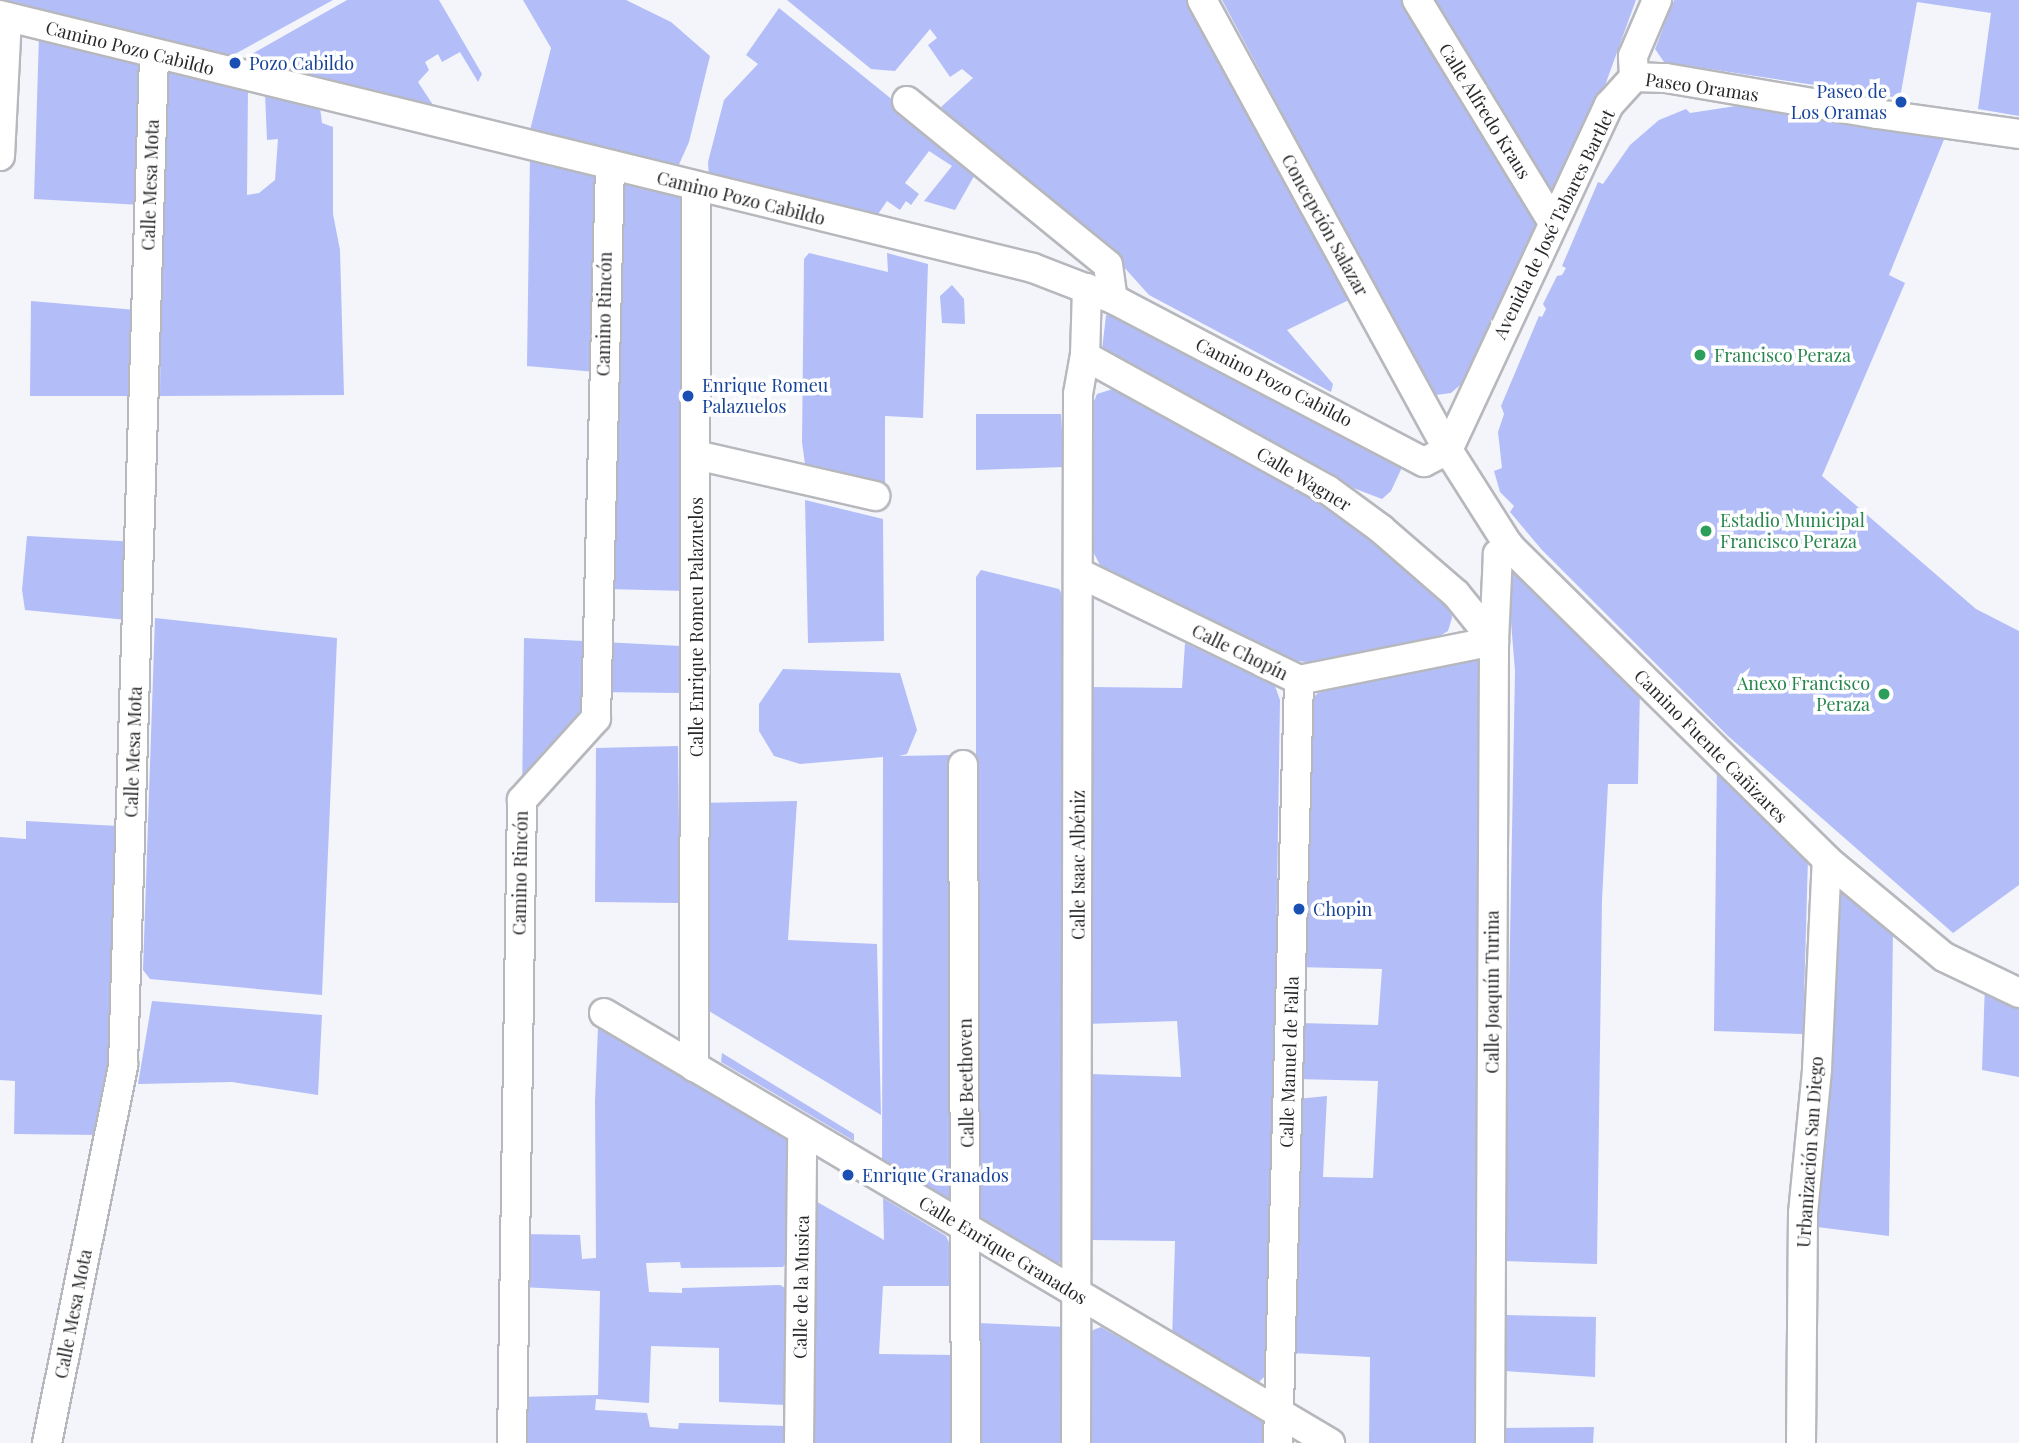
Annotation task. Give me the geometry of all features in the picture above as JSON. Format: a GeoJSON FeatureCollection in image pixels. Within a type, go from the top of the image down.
{"type":"FeatureCollection","features":[{"type":"Feature","properties":{"kind":"street","name":"Concepción Salazar"},"geometry":{"type":"LineString","coordinates":[[1202,0],[1448,450]]}},
{"type":"Feature","properties":{"kind":"street","name":"Calle Alfredo Kraus"},"geometry":{"type":"LineString","coordinates":[[1417,0],[1552,221]]}},
{"type":"Feature","properties":{"kind":"street"},"geometry":{"type":"LineString","coordinates":[[1634,77],[1633,56],[1657,0]]}},
{"type":"Feature","properties":{"kind":"street","name":"Camino Pozo Cabildo"},"geometry":{"type":"LineString","coordinates":[[4,16],[696,188],[1033,268],[1113,299],[1424,461],[1448,450]]}},
{"type":"Feature","properties":{"kind":"street"},"geometry":{"type":"LineString","coordinates":[[0,156],[4,16]]}},
{"type":"Feature","properties":{"kind":"street","name":"Calle Mesa Mota"},"geometry":{"type":"LineString","coordinates":[[47,1443],[123,1065],[154,54]]}},
{"type":"Feature","properties":{"kind":"street","name":"Avenida de José Tabares Bartlet"},"geometry":{"type":"LineString","coordinates":[[1448,450],[1552,221],[1609,105],[1634,77]]}},
{"type":"Feature","properties":{"kind":"street","name":"Paseo Oramas"},"geometry":{"type":"LineString","coordinates":[[1634,77],[1666,78],[1863,112],[2019,134]]}},
{"type":"Feature","properties":{"kind":"street"},"geometry":{"type":"LineString","coordinates":[[907,101],[1108,264],[1113,299]]}},
{"type":"Feature","properties":{"kind":"street","name":"Camino Rincón"},"geometry":{"type":"LineString","coordinates":[[512,1443],[522,800],[596,718],[610,165]]}},
{"type":"Feature","properties":{"kind":"street","name":"Calle Enrique Romeu Palazuelos"},"geometry":{"type":"LineString","coordinates":[[694,1067],[696,188]]}},
{"type":"Feature","properties":{"kind":"street","name":"Calle Isaac Albéniz"},"geometry":{"type":"LineString","coordinates":[[1076,1443],[1078,394],[1085,356],[1087,288]]}},
{"type":"Feature","properties":{"kind":"street","name":"Calle Wagner"},"geometry":{"type":"LineString","coordinates":[[1085,356],[1328,490],[1381,529],[1456,594],[1494,641]]}},
{"type":"Feature","properties":{"kind":"street","name":"Camino Fuente Cañizares"},"geometry":{"type":"LineString","coordinates":[[1448,450],[1509,546],[1827,860],[1944,957],[2019,993]]}},
{"type":"Feature","properties":{"kind":"street"},"geometry":{"type":"LineString","coordinates":[[696,455],[875,496]]}},
{"type":"Feature","properties":{"kind":"street","name":"Calle Joaquín Turina"},"geometry":{"type":"LineString","coordinates":[[1490,1443],[1494,641],[1498,554],[1509,546]]}},
{"type":"Feature","properties":{"kind":"street","name":"Calle Chopín"},"geometry":{"type":"LineString","coordinates":[[1079,573],[1299,680],[1494,641]]}},
{"type":"Feature","properties":{"kind":"street","name":"Calle Manuel de Falla"},"geometry":{"type":"LineString","coordinates":[[1278,1443],[1299,680]]}},
{"type":"Feature","properties":{"kind":"street","name":"Calle Beethoven"},"geometry":{"type":"LineString","coordinates":[[963,765],[966,1443]]}},
{"type":"Feature","properties":{"kind":"street","name":"Urbanización San Diego"},"geometry":{"type":"LineString","coordinates":[[1801,1443],[1803,1213],[1817,1069],[1827,860]]}},
{"type":"Feature","properties":{"kind":"street","name":"Calle Enrique Granados"},"geometry":{"type":"LineString","coordinates":[[604,1013],[1330,1443]]}},
{"type":"Feature","properties":{"kind":"street","name":"Calle de la Musica"},"geometry":{"type":"LineString","coordinates":[[799,1443],[802,1131]]}},
{"type":"Feature","properties":{"kind":"shaded area"},"geometry":{"type":"Polygon","coordinates":[[[0,0],[333,0],[224,60],[0,4],[0,0]]]}},
{"type":"Feature","properties":{"kind":"shaded area"},"geometry":{"type":"Polygon","coordinates":[[[347,0],[439,0],[482,74],[478,82],[460,52],[442,62],[438,54],[425,62],[429,70],[418,82],[433,105],[431,111],[222,71],[347,0]]]}},
{"type":"Feature","properties":{"kind":"shaded area"},"geometry":{"type":"Polygon","coordinates":[[[523,0],[626,0],[671,22],[710,56],[689,142],[677,169],[529,134],[551,48],[523,0]]]}},
{"type":"Feature","properties":{"kind":"shaded area"},"geometry":{"type":"Polygon","coordinates":[[[787,0],[1192,0],[1355,297],[1287,330],[1333,384],[1331,392],[1149,295],[1122,265],[982,154],[941,107],[973,78],[962,69],[950,77],[928,45],[937,38],[930,29],[895,71],[871,69],[787,0]]]}},
{"type":"Feature","properties":{"kind":"shaded area"},"geometry":{"type":"Polygon","coordinates":[[[1222,0],[1401,0],[1538,227],[1466,380],[1451,393],[1436,395],[1427,384],[1222,0]]]}},
{"type":"Feature","properties":{"kind":"shaded area"},"geometry":{"type":"Polygon","coordinates":[[[1432,0],[1636,0],[1603,91],[1558,195],[1547,196],[1432,0]]]}},
{"type":"Feature","properties":{"kind":"shaded area"},"geometry":{"type":"Polygon","coordinates":[[[1674,0],[2019,0],[2019,116],[1978,109],[1991,13],[1917,2],[1900,98],[1664,62],[1655,49],[1674,0]]]}},
{"type":"Feature","properties":{"kind":"shaded area"},"geometry":{"type":"Polygon","coordinates":[[[779,8],[978,169],[955,210],[924,201],[952,166],[929,151],[905,183],[919,194],[911,205],[906,201],[900,210],[887,201],[876,217],[709,178],[708,162],[724,100],[758,64],[746,55],[779,8]]]}},
{"type":"Feature","properties":{"kind":"shaded area"},"geometry":{"type":"Polygon","coordinates":[[[39,35],[144,61],[141,205],[34,199],[39,35]]]}},
{"type":"Feature","properties":{"kind":"shaded area"},"geometry":{"type":"Polygon","coordinates":[[[163,67],[248,90],[247,195],[259,193],[275,180],[278,139],[267,140],[265,94],[320,107],[322,123],[333,127],[333,214],[340,250],[344,395],[160,396],[163,67]]]}},
{"type":"Feature","properties":{"kind":"shaded area","name":"Estadio Municipal Francisco Peraza"},"geometry":{"type":"Polygon","coordinates":[[[1736,106],[1945,137],[1889,275],[1905,283],[1822,476],[1976,609],[2019,631],[2019,885],[1953,933],[1728,736],[1542,550],[1510,512],[1514,506],[1500,492],[1494,471],[1502,468],[1498,432],[1504,414],[1501,406],[1539,316],[1542,317],[1546,309],[1543,304],[1557,276],[1562,275],[1566,268],[1562,266],[1598,182],[1603,184],[1630,145],[1659,120],[1686,109],[1690,113],[1736,106]]]}},
{"type":"Feature","properties":{"kind":"shaded area"},"geometry":{"type":"Polygon","coordinates":[[[530,155],[600,175],[596,372],[527,366],[530,155]]]}},
{"type":"Feature","properties":{"kind":"shaded area"},"geometry":{"type":"Polygon","coordinates":[[[616,179],[680,196],[689,208],[687,591],[605,589],[616,179]]]}},
{"type":"Feature","properties":{"kind":"shaded area"},"geometry":{"type":"Polygon","coordinates":[[[809,253],[888,272],[887,253],[928,264],[923,418],[885,416],[885,492],[806,472],[802,442],[804,259],[809,253]]]}},
{"type":"Feature","properties":{"kind":"shaded area"},"geometry":{"type":"Polygon","coordinates":[[[952,285],[964,299],[965,324],[942,323],[940,296],[952,285]]]}},
{"type":"Feature","properties":{"kind":"shaded area"},"geometry":{"type":"Polygon","coordinates":[[[31,301],[136,310],[135,396],[30,396],[31,301]]]}},
{"type":"Feature","properties":{"kind":"shaded area"},"geometry":{"type":"Polygon","coordinates":[[[1111,310],[1404,463],[1391,491],[1382,499],[1348,486],[1102,349],[1106,316],[1111,310]]]}},
{"type":"Feature","properties":{"kind":"shaded area"},"geometry":{"type":"Polygon","coordinates":[[[1119,387],[1331,501],[1450,603],[1452,618],[1448,631],[1438,637],[1314,663],[1290,660],[1115,580],[1100,565],[1088,542],[1091,408],[1097,394],[1119,387]]]}},
{"type":"Feature","properties":{"kind":"shaded area"},"geometry":{"type":"Polygon","coordinates":[[[976,414],[1061,414],[1064,467],[976,470],[976,414]]]}},
{"type":"Feature","properties":{"kind":"shaded area"},"geometry":{"type":"Polygon","coordinates":[[[805,500],[883,519],[884,641],[808,643],[805,500]]]}},
{"type":"Feature","properties":{"kind":"shaded area"},"geometry":{"type":"Polygon","coordinates":[[[27,536],[139,542],[137,621],[25,610],[22,590],[27,536]]]}},
{"type":"Feature","properties":{"kind":"shaded area"},"geometry":{"type":"Polygon","coordinates":[[[1512,567],[1640,690],[1638,784],[1608,784],[1602,900],[1597,1264],[1504,1261],[1515,671],[1509,598],[1512,567]]]}},
{"type":"Feature","properties":{"kind":"shaded area"},"geometry":{"type":"Polygon","coordinates":[[[981,570],[1059,589],[1063,596],[1063,1259],[1056,1266],[980,1223],[976,1166],[976,577],[981,570]]]}},
{"type":"Feature","properties":{"kind":"shaded area"},"geometry":{"type":"Polygon","coordinates":[[[155,618],[337,638],[322,995],[150,979],[143,970],[155,618]]]}},
{"type":"Feature","properties":{"kind":"shaded area"},"geometry":{"type":"Polygon","coordinates":[[[524,638],[681,646],[681,693],[596,692],[522,800],[524,638]]]}},
{"type":"Feature","properties":{"kind":"shaded area"},"geometry":{"type":"Polygon","coordinates":[[[1185,643],[1275,686],[1280,700],[1270,1352],[1268,1373],[1258,1383],[1247,1384],[1172,1341],[1175,1241],[1090,1240],[1089,1074],[1181,1077],[1177,1021],[1086,1024],[1090,687],[1182,688],[1185,643]]]}},
{"type":"Feature","properties":{"kind":"shaded area"},"geometry":{"type":"Polygon","coordinates":[[[1467,656],[1479,658],[1486,665],[1484,1065],[1476,1443],[1369,1443],[1370,1357],[1292,1353],[1297,1099],[1327,1096],[1323,1177],[1373,1178],[1378,1081],[1295,1079],[1299,1023],[1378,1025],[1382,969],[1296,967],[1311,700],[1318,693],[1467,656]]]}},
{"type":"Feature","properties":{"kind":"shaded area"},"geometry":{"type":"Polygon","coordinates":[[[783,669],[900,673],[917,730],[907,754],[899,756],[952,755],[954,1189],[947,1202],[882,1169],[883,757],[800,764],[774,756],[759,731],[759,704],[783,669]]]}},
{"type":"Feature","properties":{"kind":"shaded area"},"geometry":{"type":"Polygon","coordinates":[[[678,746],[680,903],[595,902],[596,748],[678,746]]]}},
{"type":"Feature","properties":{"kind":"shaded area"},"geometry":{"type":"Polygon","coordinates":[[[1717,760],[1808,858],[1803,1034],[1714,1031],[1717,760]]]}},
{"type":"Feature","properties":{"kind":"shaded area"},"geometry":{"type":"Polygon","coordinates":[[[797,801],[788,940],[877,944],[881,1115],[704,1008],[695,803],[797,801]]]}},
{"type":"Feature","properties":{"kind":"shaded area"},"geometry":{"type":"Polygon","coordinates":[[[26,821],[118,826],[114,1069],[98,1135],[14,1134],[15,1081],[0,1080],[0,837],[26,839],[26,821]]]}},
{"type":"Feature","properties":{"kind":"shaded area"},"geometry":{"type":"Polygon","coordinates":[[[1835,885],[1845,888],[1893,930],[1889,1236],[1817,1227],[1827,1134],[1835,973],[1835,885]]]}},
{"type":"Feature","properties":{"kind":"shaded area"},"geometry":{"type":"Polygon","coordinates":[[[1985,983],[2019,1001],[2019,1077],[1982,1070],[1985,983]]]}},
{"type":"Feature","properties":{"kind":"shaded area"},"geometry":{"type":"Polygon","coordinates":[[[152,1001],[322,1015],[318,1095],[232,1082],[138,1084],[152,1001]]]}},
{"type":"Feature","properties":{"kind":"shaded area"},"geometry":{"type":"Polygon","coordinates":[[[598,1027],[787,1138],[786,1263],[783,1267],[681,1268],[680,1262],[646,1263],[649,1292],[682,1293],[682,1288],[780,1285],[787,1289],[786,1405],[719,1402],[719,1348],[651,1346],[649,1403],[596,1399],[595,1410],[647,1413],[650,1427],[678,1429],[679,1423],[784,1426],[785,1443],[518,1443],[519,1397],[598,1395],[600,1291],[521,1287],[522,1234],[580,1235],[582,1259],[596,1258],[595,1101],[598,1027]]]}},
{"type":"Feature","properties":{"kind":"shaded area"},"geometry":{"type":"Polygon","coordinates":[[[722,1053],[854,1134],[854,1141],[721,1062],[722,1053]]]}},
{"type":"Feature","properties":{"kind":"shaded area"},"geometry":{"type":"Polygon","coordinates":[[[883,1198],[946,1236],[952,1248],[951,1286],[883,1286],[879,1354],[954,1355],[953,1443],[812,1443],[812,1199],[884,1240],[883,1198]]]}},
{"type":"Feature","properties":{"kind":"shaded area"},"geometry":{"type":"Polygon","coordinates":[[[1504,1315],[1596,1317],[1595,1377],[1505,1371],[1504,1315]]]}},
{"type":"Feature","properties":{"kind":"shaded area"},"geometry":{"type":"Polygon","coordinates":[[[978,1323],[1066,1327],[1066,1443],[976,1443],[978,1323]]]}},
{"type":"Feature","properties":{"kind":"shaded area"},"geometry":{"type":"Polygon","coordinates":[[[1101,1327],[1264,1421],[1266,1443],[1087,1443],[1088,1339],[1093,1330],[1101,1327]]]}},
{"type":"Feature","properties":{"kind":"shaded area"},"geometry":{"type":"Polygon","coordinates":[[[1594,1427],[1593,1443],[1501,1443],[1501,1428],[1594,1427]]]}},
{"type":"Feature","properties":{"kind":"place","name":"Pozo Cabildo"},"geometry":{"type":"Point","coordinates":[235,63]}},
{"type":"Feature","properties":{"kind":"place","name":"Paseo de Los Oramas"},"geometry":{"type":"Point","coordinates":[1901,102]}},
{"type":"Feature","properties":{"kind":"place","name":"Francisco Peraza"},"geometry":{"type":"Point","coordinates":[1700,355]}},
{"type":"Feature","properties":{"kind":"place","name":"Enrique Romeu Palazuelos"},"geometry":{"type":"Point","coordinates":[688,396]}},
{"type":"Feature","properties":{"kind":"place","name":"Estadio Municipal Francisco Peraza"},"geometry":{"type":"Point","coordinates":[1706,531]}},
{"type":"Feature","properties":{"kind":"place","name":"Anexo Francisco Peraza"},"geometry":{"type":"Point","coordinates":[1884,694]}},
{"type":"Feature","properties":{"kind":"place","name":"Chopin"},"geometry":{"type":"Point","coordinates":[1299,909]}},
{"type":"Feature","properties":{"kind":"place","name":"Enrique Granados"},"geometry":{"type":"Point","coordinates":[848,1175]}}]}
